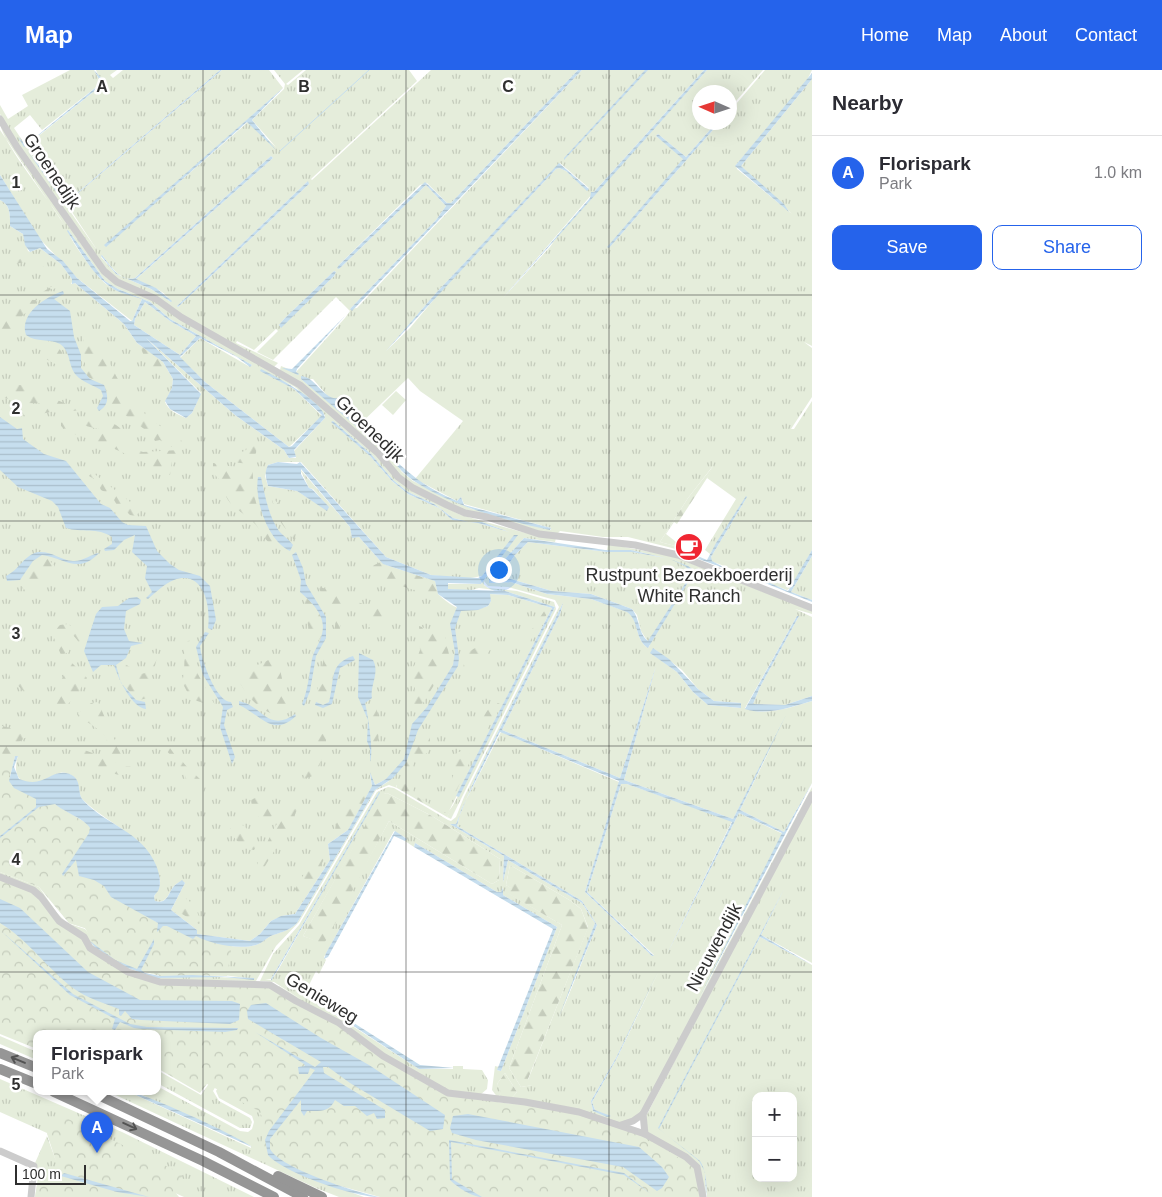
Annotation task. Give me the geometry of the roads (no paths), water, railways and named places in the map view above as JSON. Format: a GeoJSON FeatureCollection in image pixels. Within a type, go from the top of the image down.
{"type":"FeatureCollection","features":[{"type":"Feature","properties":{"kind":"highway"},"geometry":{"type":"LineString","coordinates":[[0,1053],[33,1066]]}},
{"type":"Feature","properties":{"kind":"highway"},"geometry":{"type":"LineString","coordinates":[[0,1069],[33,1082]]}},
{"type":"Feature","properties":{"kind":"highway"},"geometry":{"type":"LineString","coordinates":[[60,1095],[203,1161],[274,1197]]}},
{"type":"Feature","properties":{"kind":"highway"},"geometry":{"type":"LineString","coordinates":[[98,1095],[219,1152],[303,1197]]}},
{"type":"Feature","properties":{"kind":"highway"},"geometry":{"type":"LineString","coordinates":[[219,1152],[252,1164],[322,1197]]}},
{"type":"Feature","properties":{"kind":"street","name":"Groenedijk"},"geometry":{"type":"LineString","coordinates":[[0,119],[17,147],[104,271],[117,282],[156,298],[181,317],[300,385],[372,448],[398,477],[413,488],[465,514],[487,517],[524,530],[635,545],[678,555],[812,608]]}},
{"type":"Feature","properties":{"kind":"street","name":"Nieuwendijk"},"geometry":{"type":"LineString","coordinates":[[643,1114],[812,795]]}},
{"type":"Feature","properties":{"kind":"street","name":"Genieweg"},"geometry":{"type":"LineString","coordinates":[[0,876],[33,890],[41,897],[59,921],[80,934],[90,948],[146,979],[160,982],[270,984],[296,1001],[339,1023],[383,1056],[448,1093],[570,1110],[645,1134],[698,1167],[703,1197]]}},
{"type":"Feature","properties":{"kind":"street"},"geometry":{"type":"LineString","coordinates":[[621,1125],[633,1122],[643,1114]]}},
{"type":"Feature","properties":{"kind":"street"},"geometry":{"type":"LineString","coordinates":[[643,1114],[645,1134]]}},
{"type":"Feature","properties":{"kind":"street"},"geometry":{"type":"LineString","coordinates":[[0,1151],[34,1166],[31,1195]]}},
{"type":"Feature","properties":{"kind":"water"},"geometry":{"type":"Polygon","coordinates":[[[94,70],[104,81],[102,85],[24,147],[18,137],[26,145],[100,84],[94,70]]]}},
{"type":"Feature","properties":{"kind":"water"},"geometry":{"type":"Polygon","coordinates":[[[222,70],[69,201],[67,207],[28,152],[68,201],[222,70]]]}},
{"type":"Feature","properties":{"kind":"water"},"geometry":{"type":"Polygon","coordinates":[[[578,70],[582,70],[352,311],[350,309],[436,220],[446,206],[426,185],[339,269],[337,268],[339,265],[425,182],[447,203],[451,203],[578,70]]]}},
{"type":"Feature","properties":{"kind":"water"},"geometry":{"type":"Polygon","coordinates":[[[645,70],[648,70],[564,160],[564,158],[645,70]]]}},
{"type":"Feature","properties":{"kind":"water"},"geometry":{"type":"Polygon","coordinates":[[[704,70],[707,70],[502,299],[590,198],[591,192],[594,192],[704,70]]]}},
{"type":"Feature","properties":{"kind":"water"},"geometry":{"type":"Polygon","coordinates":[[[812,73],[812,79],[741,166],[784,204],[789,212],[735,166],[812,73]]]}},
{"type":"Feature","properties":{"kind":"water"},"geometry":{"type":"Polygon","coordinates":[[[283,88],[252,120],[276,150],[247,122],[106,247],[104,245],[283,88]]]}},
{"type":"Feature","properties":{"kind":"water"},"geometry":{"type":"Polygon","coordinates":[[[710,130],[713,130],[609,248],[607,247],[683,159],[656,136],[658,134],[686,157],[710,130]]]}},
{"type":"Feature","properties":{"kind":"water"},"geometry":{"type":"Polygon","coordinates":[[[271,156],[273,158],[136,279],[156,288],[171,302],[151,289],[126,278],[135,278],[271,156]]]}},
{"type":"Feature","properties":{"kind":"water"},"geometry":{"type":"Polygon","coordinates":[[[559,163],[589,189],[587,191],[566,171],[559,168],[556,169],[385,352],[436,293],[559,163]]]}},
{"type":"Feature","properties":{"kind":"water"},"geometry":{"type":"Polygon","coordinates":[[[0,175],[47,249],[63,261],[77,278],[130,321],[132,321],[142,299],[115,290],[100,279],[82,255],[68,230],[105,281],[118,289],[150,302],[170,319],[252,365],[250,367],[237,357],[200,338],[180,357],[205,382],[289,447],[322,415],[294,389],[260,371],[261,369],[308,397],[323,412],[325,418],[294,450],[296,457],[289,458],[284,450],[235,415],[146,338],[201,394],[192,413],[186,418],[170,409],[165,401],[172,388],[173,379],[163,362],[137,343],[124,324],[75,283],[72,284],[72,279],[61,264],[40,248],[30,252],[25,245],[23,234],[10,226],[8,208],[0,200],[0,175]],[[145,302],[135,319],[134,325],[180,355],[196,336],[170,321],[145,302]]]}},
{"type":"Feature","properties":{"kind":"water"},"geometry":{"type":"Polygon","coordinates":[[[308,181],[309,184],[177,306],[308,181]]]}},
{"type":"Feature","properties":{"kind":"water"},"geometry":{"type":"Polygon","coordinates":[[[102,255],[112,268],[122,277],[116,274],[102,255]]]}},
{"type":"Feature","properties":{"kind":"water"},"geometry":{"type":"Polygon","coordinates":[[[334,271],[336,272],[334,276],[281,328],[279,325],[284,319],[334,271]]]}},
{"type":"Feature","properties":{"kind":"water"},"geometry":{"type":"Polygon","coordinates":[[[63,291],[64,294],[54,299],[70,311],[74,337],[81,355],[81,368],[90,379],[104,385],[107,396],[106,403],[103,409],[99,411],[97,408],[103,396],[101,390],[84,382],[76,375],[64,347],[56,342],[34,339],[26,335],[26,320],[30,313],[49,297],[63,291]]]}},
{"type":"Feature","properties":{"kind":"water"},"geometry":{"type":"Polygon","coordinates":[[[345,316],[297,369],[298,375],[282,368],[292,369],[345,316]]]}},
{"type":"Feature","properties":{"kind":"water"},"geometry":{"type":"Polygon","coordinates":[[[301,376],[307,377],[330,397],[341,397],[343,399],[340,407],[370,438],[301,379],[301,376]]]}},
{"type":"Feature","properties":{"kind":"water"},"geometry":{"type":"Polygon","coordinates":[[[0,417],[17,429],[22,428],[23,439],[44,454],[66,461],[101,504],[110,508],[122,522],[128,525],[146,526],[157,551],[170,564],[179,570],[200,576],[210,586],[216,620],[212,630],[208,628],[208,610],[203,592],[199,585],[192,580],[184,578],[171,581],[148,599],[146,598],[152,592],[145,578],[147,566],[132,552],[135,535],[124,540],[114,550],[105,551],[104,549],[112,544],[112,537],[101,532],[66,528],[58,507],[52,501],[18,487],[0,470],[0,417]]]}},
{"type":"Feature","properties":{"kind":"water"},"geometry":{"type":"Polygon","coordinates":[[[333,421],[371,454],[393,480],[408,492],[434,504],[453,518],[469,522],[452,520],[439,508],[408,494],[392,481],[370,456],[331,422],[333,421]]]}},
{"type":"Feature","properties":{"kind":"water"},"geometry":{"type":"Polygon","coordinates":[[[386,450],[418,480],[457,501],[461,497],[464,505],[551,528],[550,530],[480,512],[445,498],[410,478],[384,451],[386,450]]]}},
{"type":"Feature","properties":{"kind":"water"},"geometry":{"type":"Polygon","coordinates":[[[278,462],[297,464],[300,462],[386,557],[431,575],[478,578],[482,576],[514,535],[518,535],[481,584],[448,583],[448,589],[505,591],[555,607],[459,797],[456,796],[552,608],[508,595],[490,594],[491,601],[488,606],[478,610],[461,611],[455,628],[459,658],[458,666],[418,730],[406,763],[393,778],[375,790],[297,923],[261,943],[242,947],[217,944],[196,936],[193,939],[167,926],[163,926],[157,932],[158,923],[111,897],[104,886],[94,880],[79,876],[76,860],[63,876],[62,874],[89,833],[90,828],[84,822],[55,804],[39,807],[0,838],[0,836],[36,807],[36,799],[14,788],[9,781],[15,756],[18,756],[14,767],[19,779],[34,782],[60,773],[72,775],[77,781],[81,797],[92,809],[142,844],[150,853],[159,874],[160,885],[154,896],[155,901],[165,900],[175,885],[182,880],[185,883],[171,910],[197,930],[197,934],[250,941],[260,934],[271,921],[281,916],[295,914],[330,860],[328,844],[348,830],[372,786],[370,772],[375,785],[386,779],[404,759],[412,724],[427,707],[453,665],[455,652],[450,624],[457,607],[438,594],[435,581],[383,564],[359,537],[352,538],[350,527],[301,469],[301,474],[309,488],[329,507],[327,511],[297,491],[268,486],[266,471],[268,465],[278,462]]]}},
{"type":"Feature","properties":{"kind":"water"},"geometry":{"type":"Polygon","coordinates":[[[258,477],[261,477],[267,505],[275,525],[293,545],[290,551],[275,538],[264,519],[258,497],[258,477]]]}},
{"type":"Feature","properties":{"kind":"water"},"geometry":{"type":"Polygon","coordinates":[[[746,496],[711,557],[712,561],[729,570],[696,558],[686,551],[707,560],[746,496]]]}},
{"type":"Feature","properties":{"kind":"water"},"geometry":{"type":"Polygon","coordinates":[[[469,522],[482,522],[509,532],[478,523],[469,522]]]}},
{"type":"Feature","properties":{"kind":"water"},"geometry":{"type":"Polygon","coordinates":[[[524,538],[605,550],[631,550],[665,558],[632,552],[607,552],[528,542],[515,555],[500,576],[552,591],[591,594],[632,609],[642,634],[648,641],[692,573],[685,566],[670,559],[688,566],[695,571],[648,648],[641,640],[634,620],[627,612],[591,599],[547,594],[511,582],[489,583],[489,577],[524,538]]]}},
{"type":"Feature","properties":{"kind":"water"},"geometry":{"type":"Polygon","coordinates":[[[812,550],[812,556],[791,592],[812,600],[812,602],[735,571],[752,575],[788,591],[812,550]]]}},
{"type":"Feature","properties":{"kind":"water"},"geometry":{"type":"Polygon","coordinates":[[[38,552],[48,553],[73,561],[99,553],[91,560],[78,564],[42,555],[33,561],[20,580],[7,581],[6,576],[29,556],[38,552]]]}},
{"type":"Feature","properties":{"kind":"water"},"geometry":{"type":"Polygon","coordinates":[[[296,552],[303,568],[306,584],[326,617],[326,638],[316,656],[310,691],[304,706],[302,704],[312,659],[323,628],[317,610],[300,592],[301,580],[292,555],[296,552]]]}},
{"type":"Feature","properties":{"kind":"water"},"geometry":{"type":"Polygon","coordinates":[[[137,597],[141,600],[140,604],[126,611],[124,629],[129,641],[143,643],[131,646],[126,658],[116,665],[120,680],[114,665],[101,665],[93,672],[84,651],[96,614],[102,607],[118,606],[129,598],[137,597]]]}},
{"type":"Feature","properties":{"kind":"water"},"geometry":{"type":"Polygon","coordinates":[[[563,603],[560,614],[502,730],[620,778],[656,666],[624,780],[733,819],[786,715],[740,810],[784,832],[812,783],[698,1000],[782,833],[739,813],[667,954],[732,822],[627,784],[621,784],[587,892],[654,956],[652,956],[585,892],[619,781],[500,732],[467,799],[477,774],[563,603]]]}},
{"type":"Feature","properties":{"kind":"water"},"geometry":{"type":"Polygon","coordinates":[[[797,616],[799,616],[760,687],[753,704],[785,705],[812,696],[812,701],[762,712],[745,709],[797,616]]]}},
{"type":"Feature","properties":{"kind":"water"},"geometry":{"type":"Polygon","coordinates":[[[205,632],[209,633],[200,646],[206,669],[215,688],[225,700],[231,702],[233,707],[227,710],[224,725],[235,757],[232,764],[220,727],[223,707],[203,675],[196,647],[205,632]]]}},
{"type":"Feature","properties":{"kind":"water"},"geometry":{"type":"Polygon","coordinates":[[[653,648],[669,659],[698,689],[714,701],[741,703],[741,708],[708,705],[693,692],[677,672],[650,653],[653,648]]]}},
{"type":"Feature","properties":{"kind":"water"},"geometry":{"type":"Polygon","coordinates":[[[359,653],[373,660],[376,670],[372,698],[365,703],[369,725],[371,743],[370,762],[370,749],[367,741],[368,720],[358,697],[359,653]]]}},
{"type":"Feature","properties":{"kind":"water"},"geometry":{"type":"Polygon","coordinates":[[[353,656],[355,660],[340,668],[332,704],[323,708],[315,705],[316,702],[323,705],[329,702],[336,669],[345,659],[353,656]]]}},
{"type":"Feature","properties":{"kind":"water"},"geometry":{"type":"Polygon","coordinates":[[[122,684],[136,700],[145,702],[146,709],[136,704],[122,684]]]}},
{"type":"Feature","properties":{"kind":"water"},"geometry":{"type":"Polygon","coordinates":[[[239,701],[272,720],[286,719],[295,714],[296,716],[288,722],[274,725],[239,705],[239,701]]]}},
{"type":"Feature","properties":{"kind":"water"},"geometry":{"type":"Polygon","coordinates":[[[380,793],[271,981],[271,979],[380,793]]]}},
{"type":"Feature","properties":{"kind":"water"},"geometry":{"type":"Polygon","coordinates":[[[460,815],[457,826],[582,901],[597,925],[558,1019],[595,923],[582,903],[508,860],[503,882],[504,856],[450,824],[456,824],[460,815]]]}},
{"type":"Feature","properties":{"kind":"water"},"geometry":{"type":"Polygon","coordinates":[[[395,831],[407,839],[405,841],[394,836],[328,957],[324,959],[326,953],[395,831]]]}},
{"type":"Feature","properties":{"kind":"water"},"geometry":{"type":"Polygon","coordinates":[[[415,843],[497,892],[501,892],[503,888],[503,895],[557,927],[501,1071],[497,1070],[553,929],[414,847],[415,843]]]}},
{"type":"Feature","properties":{"kind":"water"},"geometry":{"type":"Polygon","coordinates":[[[784,889],[761,935],[812,965],[760,937],[659,1129],[784,889]]]}},
{"type":"Feature","properties":{"kind":"water"},"geometry":{"type":"Polygon","coordinates":[[[0,899],[20,908],[88,972],[140,1000],[232,1001],[240,1004],[239,1020],[230,1024],[132,1019],[125,1011],[121,1016],[119,1015],[119,1009],[78,992],[20,938],[0,923],[0,899]]]}},
{"type":"Feature","properties":{"kind":"water"},"geometry":{"type":"Polygon","coordinates":[[[0,930],[73,994],[130,1024],[147,1027],[238,1028],[237,1030],[225,1032],[142,1029],[120,1022],[115,1030],[112,1029],[115,1019],[70,995],[0,930]]]}},
{"type":"Feature","properties":{"kind":"water"},"geometry":{"type":"Polygon","coordinates":[[[154,939],[154,944],[141,970],[145,973],[160,976],[192,975],[254,978],[254,980],[225,977],[156,978],[122,966],[96,949],[90,941],[115,960],[137,969],[154,939]]]}},
{"type":"Feature","properties":{"kind":"water"},"geometry":{"type":"Polygon","coordinates":[[[658,971],[617,1058],[592,1102],[595,1110],[611,1116],[607,1117],[593,1111],[591,1101],[616,1058],[658,971]]]}},
{"type":"Feature","properties":{"kind":"water"},"geometry":{"type":"Polygon","coordinates":[[[266,1003],[321,1038],[369,1065],[445,1115],[443,1129],[430,1131],[350,1083],[328,1067],[323,1067],[324,1073],[385,1110],[385,1118],[377,1119],[374,1113],[367,1116],[355,1106],[344,1106],[335,1100],[330,1107],[319,1111],[307,1111],[304,1116],[301,1111],[301,1100],[270,1139],[270,1149],[288,1164],[303,1171],[337,1185],[379,1197],[353,1193],[320,1183],[276,1162],[268,1155],[265,1140],[269,1131],[315,1070],[310,1068],[308,1074],[299,1074],[298,1067],[305,1066],[304,1064],[255,1032],[315,1067],[321,1062],[248,1019],[247,1011],[251,1005],[266,1003]]]}},
{"type":"Feature","properties":{"kind":"water"},"geometry":{"type":"Polygon","coordinates":[[[327,1006],[420,1065],[454,1068],[419,1069],[326,1008],[327,1006]]]}},
{"type":"Feature","properties":{"kind":"water"},"geometry":{"type":"Polygon","coordinates":[[[136,1095],[152,1099],[191,1116],[252,1147],[136,1095]]]}},
{"type":"Feature","properties":{"kind":"water"},"geometry":{"type":"Polygon","coordinates":[[[468,1114],[639,1147],[662,1167],[669,1177],[662,1188],[657,1191],[623,1167],[476,1140],[452,1133],[450,1128],[453,1116],[468,1114]]]}},
{"type":"Feature","properties":{"kind":"water"},"geometry":{"type":"Polygon","coordinates":[[[667,1135],[700,1161],[704,1171],[699,1161],[667,1135]]]}},
{"type":"Feature","properties":{"kind":"water"},"geometry":{"type":"Polygon","coordinates":[[[449,1140],[624,1173],[651,1194],[624,1175],[451,1142],[452,1179],[482,1197],[478,1197],[465,1191],[450,1180],[449,1140]]]}},
{"type":"Feature","properties":{"kind":"water"},"geometry":{"type":"Polygon","coordinates":[[[64,1173],[149,1197],[117,1192],[61,1176],[64,1173]]]}},
{"type":"Feature","properties":{"kind":"waterway"},"geometry":{"type":"LineString","coordinates":[[280,151],[369,70]]}},
{"type":"Feature","properties":{"kind":"place","name":"Rustpunt Bezoekboerderij White Ranch"},"geometry":{"type":"Point","coordinates":[689,547]}},
{"type":"Feature","properties":{"kind":"place","name":"Florispark"},"geometry":{"type":"Point","coordinates":[97,1153]}}]}
